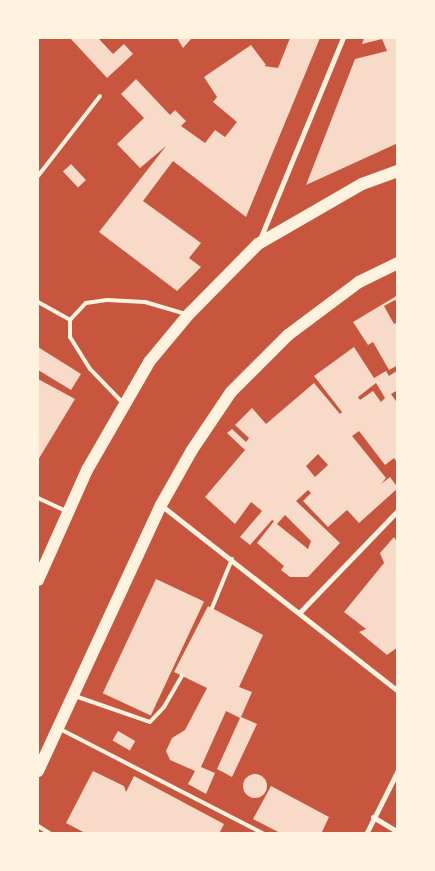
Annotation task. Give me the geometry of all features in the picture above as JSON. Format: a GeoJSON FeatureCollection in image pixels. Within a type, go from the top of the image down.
{"type":"FeatureCollection","features":[{"type":"Feature","properties":{"kind":"main road"},"geometry":{"type":"LineString","coordinates":[[38,580],[87,470],[149,362],[188,315],[258,244],[362,184],[398,171]]}},
{"type":"Feature","properties":{"kind":"main road"},"geometry":{"type":"LineString","coordinates":[[38,771],[161,505],[192,450],[231,392],[288,335],[360,282],[398,263]]}},
{"type":"Feature","properties":{"kind":"street"},"geometry":{"type":"LineString","coordinates":[[258,244],[343,38]]}},
{"type":"Feature","properties":{"kind":"street"},"geometry":{"type":"LineString","coordinates":[[161,505],[300,612],[398,691]]}},
{"type":"Feature","properties":{"kind":"street"},"geometry":{"type":"LineString","coordinates":[[300,612],[398,510]]}},
{"type":"Feature","properties":{"kind":"street"},"geometry":{"type":"LineString","coordinates":[[366,834],[398,770]]}},
{"type":"Feature","properties":{"kind":"street"},"geometry":{"type":"LineString","coordinates":[[373,817],[398,832]]}},
{"type":"Feature","properties":{"kind":"lane"},"geometry":{"type":"LineString","coordinates":[[38,176],[100,96]]}},
{"type":"Feature","properties":{"kind":"lane"},"geometry":{"type":"LineString","coordinates":[[125,404],[90,369],[70,337],[70,320],[86,304],[107,300],[145,302],[188,315]]}},
{"type":"Feature","properties":{"kind":"lane"},"geometry":{"type":"LineString","coordinates":[[38,302],[70,320]]}},
{"type":"Feature","properties":{"kind":"lane"},"geometry":{"type":"LineString","coordinates":[[38,498],[68,512]]}},
{"type":"Feature","properties":{"kind":"lane"},"geometry":{"type":"LineString","coordinates":[[212,608],[232,559]]}},
{"type":"Feature","properties":{"kind":"lane"},"geometry":{"type":"LineString","coordinates":[[72,695],[150,722],[164,707],[182,676]]}},
{"type":"Feature","properties":{"kind":"lane"},"geometry":{"type":"LineString","coordinates":[[58,728],[264,834]]}},
{"type":"Feature","properties":{"kind":"lane"},"geometry":{"type":"LineString","coordinates":[[38,826],[51,834]]}},
{"type":"Feature","properties":{"kind":"building"},"geometry":{"type":"Polygon","coordinates":[[[70,38],[98,38],[113,54],[124,44],[133,54],[107,78],[70,38]]]}},
{"type":"Feature","properties":{"kind":"building"},"geometry":{"type":"Polygon","coordinates":[[[177,38],[192,38],[183,48],[177,38]]]}},
{"type":"Feature","properties":{"kind":"building"},"geometry":{"type":"Polygon","coordinates":[[[290,38],[320,38],[246,217],[173,161],[143,201],[201,243],[189,258],[201,267],[177,291],[99,232],[166,146],[140,168],[117,144],[144,118],[121,94],[136,79],[170,115],[175,110],[186,121],[181,126],[205,143],[215,130],[225,137],[237,122],[213,102],[217,97],[204,77],[251,45],[266,65],[264,66],[278,68],[290,38]]]}},
{"type":"Feature","properties":{"kind":"building"},"geometry":{"type":"Polygon","coordinates":[[[364,38],[398,38],[398,143],[306,185],[355,59],[387,51],[382,39],[362,44],[364,38]]]}},
{"type":"Feature","properties":{"kind":"building"},"geometry":{"type":"Polygon","coordinates":[[[71,164],[86,180],[78,188],[63,172],[71,164]]]}},
{"type":"Feature","properties":{"kind":"building"},"geometry":{"type":"Polygon","coordinates":[[[398,295],[398,304],[395,300],[384,306],[394,324],[398,322],[398,365],[389,370],[373,342],[368,345],[353,322],[398,295]]]}},
{"type":"Feature","properties":{"kind":"building"},"geometry":{"type":"Polygon","coordinates":[[[38,347],[81,374],[71,390],[38,370],[38,347]]]}},
{"type":"Feature","properties":{"kind":"building"},"geometry":{"type":"Polygon","coordinates":[[[354,347],[374,378],[386,371],[389,376],[398,370],[398,390],[391,394],[398,404],[398,464],[394,458],[385,465],[359,431],[352,436],[386,478],[381,484],[390,477],[398,488],[359,523],[347,510],[328,527],[303,501],[311,493],[308,490],[296,501],[340,543],[308,577],[290,577],[281,570],[284,566],[257,543],[274,521],[272,520],[250,545],[240,537],[262,511],[251,502],[235,524],[205,497],[245,450],[227,433],[232,429],[246,442],[249,438],[235,425],[252,408],[266,424],[314,383],[340,414],[342,412],[314,376],[354,347]],[[376,383],[358,397],[360,400],[373,391],[381,402],[385,398],[376,383]],[[318,454],[306,466],[315,477],[328,465],[318,454]],[[285,515],[277,524],[308,549],[311,541],[285,515]]]}},
{"type":"Feature","properties":{"kind":"building"},"geometry":{"type":"Polygon","coordinates":[[[38,379],[75,399],[38,460],[38,379]]]}},
{"type":"Feature","properties":{"kind":"building"},"geometry":{"type":"Polygon","coordinates":[[[394,537],[398,544],[398,647],[387,655],[359,632],[366,629],[344,612],[384,563],[380,553],[394,537]]]}},
{"type":"Feature","properties":{"kind":"building"},"geometry":{"type":"Polygon","coordinates":[[[156,579],[204,601],[151,716],[103,693],[156,579]]]}},
{"type":"Feature","properties":{"kind":"building"},"geometry":{"type":"Polygon","coordinates":[[[208,606],[263,635],[239,687],[252,692],[241,717],[257,724],[232,777],[217,769],[240,718],[226,711],[201,767],[215,773],[206,794],[188,784],[195,771],[170,760],[166,751],[172,738],[185,730],[207,688],[174,672],[208,606]]]}},
{"type":"Feature","properties":{"kind":"building"},"geometry":{"type":"Polygon","coordinates":[[[118,731],[135,741],[130,751],[112,741],[118,731]]]}},
{"type":"Feature","properties":{"kind":"building"},"geometry":{"type":"Polygon","coordinates":[[[93,771],[124,786],[126,792],[134,776],[224,824],[219,834],[87,834],[66,823],[93,771]]]}},
{"type":"Feature","properties":{"kind":"building"},"geometry":{"type":"Polygon","coordinates":[[[255,774],[263,778],[267,786],[263,794],[255,798],[247,794],[243,786],[247,778],[255,774]]]}},
{"type":"Feature","properties":{"kind":"building"},"geometry":{"type":"Polygon","coordinates":[[[271,786],[329,817],[321,834],[282,834],[253,819],[271,786]]]}}]}
